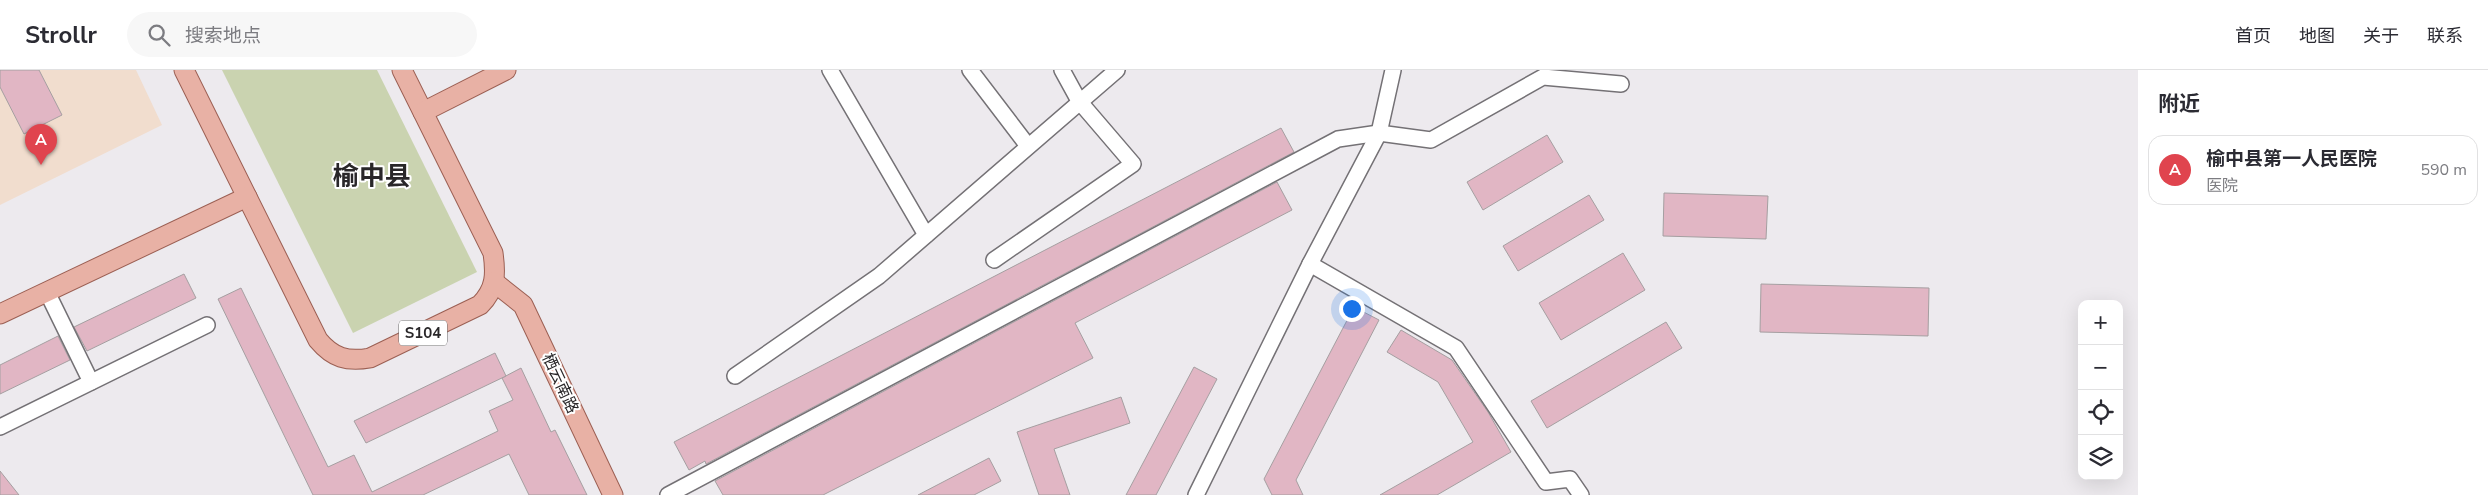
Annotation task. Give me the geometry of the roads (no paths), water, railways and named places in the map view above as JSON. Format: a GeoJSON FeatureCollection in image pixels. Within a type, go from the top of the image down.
{"type":"FeatureCollection","features":[{"type":"Feature","properties":{"kind":"main road","name":"S104"},"geometry":{"type":"LineString","coordinates":[[184,70],[318,340],[335,356],[346,360],[370,358],[480,305],[490,295],[494,282]]}},
{"type":"Feature","properties":{"kind":"main road"},"geometry":{"type":"LineString","coordinates":[[402,70],[493,253],[494,282]]}},
{"type":"Feature","properties":{"kind":"main road"},"geometry":{"type":"LineString","coordinates":[[423,112],[506,70]]}},
{"type":"Feature","properties":{"kind":"main road"},"geometry":{"type":"LineString","coordinates":[[0,314],[247,198]]}},
{"type":"Feature","properties":{"kind":"main road","name":"栖云南路"},"geometry":{"type":"LineString","coordinates":[[494,282],[523,305],[613,495]]}},
{"type":"Feature","properties":{"kind":"street"},"geometry":{"type":"LineString","coordinates":[[830,70],[926,235]]}},
{"type":"Feature","properties":{"kind":"street"},"geometry":{"type":"LineString","coordinates":[[970,70],[1028,146]]}},
{"type":"Feature","properties":{"kind":"street"},"geometry":{"type":"LineString","coordinates":[[994,260],[1133,164],[1079,101],[1062,70]]}},
{"type":"Feature","properties":{"kind":"street"},"geometry":{"type":"LineString","coordinates":[[1196,495],[1310,264],[1379,133],[1394,70]]}},
{"type":"Feature","properties":{"kind":"street"},"geometry":{"type":"LineString","coordinates":[[735,376],[880,276],[1110,73]]}},
{"type":"Feature","properties":{"kind":"street"},"geometry":{"type":"LineString","coordinates":[[668,495],[1338,140],[1379,133],[1431,140],[1543,77],[1621,84]]}},
{"type":"Feature","properties":{"kind":"street"},"geometry":{"type":"LineString","coordinates":[[1310,264],[1456,348],[1546,482],[1570,479],[1581,495]]}},
{"type":"Feature","properties":{"kind":"street"},"geometry":{"type":"LineString","coordinates":[[47,292],[91,382]]}},
{"type":"Feature","properties":{"kind":"street"},"geometry":{"type":"LineString","coordinates":[[0,427],[207,325]]}},
{"type":"Feature","properties":{"kind":"place","name":"榆中县第一人民医院"},"geometry":{"type":"Point","coordinates":[41,165]}},
{"type":"Feature","properties":{"kind":"district","name":"榆中县"},"geometry":{"type":"Point","coordinates":[372,176]}}]}
